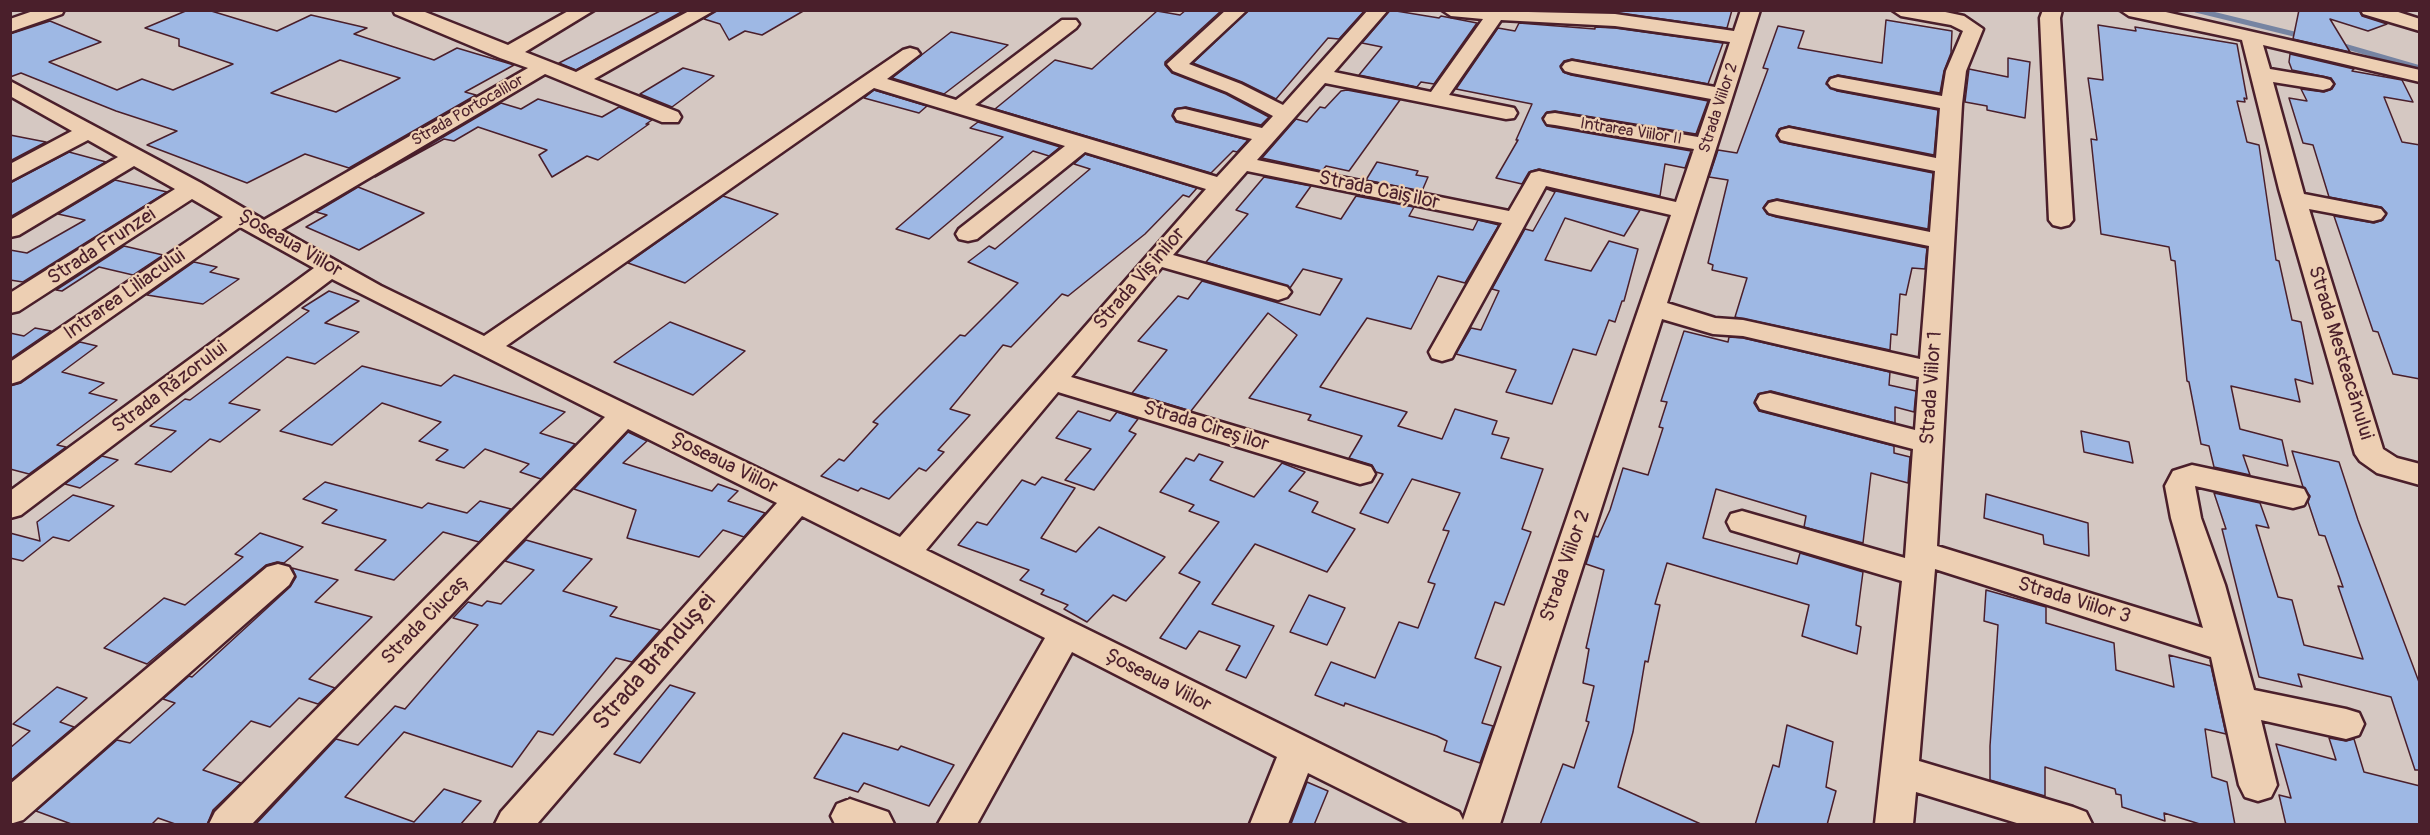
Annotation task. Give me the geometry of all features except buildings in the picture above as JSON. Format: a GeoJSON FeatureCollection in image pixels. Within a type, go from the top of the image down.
{"type":"FeatureCollection","features":[{"type":"Feature","properties":{"kind":"street"},"geometry":{"type":"LineString","coordinates":[[10,26],[55,10]]}},
{"type":"Feature","properties":{"kind":"street","name":"Strada Portocalilor"},"geometry":{"type":"LineString","coordinates":[[402,10],[542,68]]}},
{"type":"Feature","properties":{"kind":"street"},"geometry":{"type":"LineString","coordinates":[[507,54],[585,10]]}},
{"type":"Feature","properties":{"kind":"street"},"geometry":{"type":"LineString","coordinates":[[576,81],[706,10]]}},
{"type":"Feature","properties":{"kind":"street"},"geometry":{"type":"LineString","coordinates":[[1238,10],[1177,64],[1287,114]]}},
{"type":"Feature","properties":{"kind":"street","name":"Strada Vișinilor"},"geometry":{"type":"LineString","coordinates":[[905,553],[1156,258],[1243,164],[1379,10]]}},
{"type":"Feature","properties":{"kind":"street"},"geometry":{"type":"LineString","coordinates":[[1451,10],[1495,15],[1615,20],[1741,38]]}},
{"type":"Feature","properties":{"kind":"street","name":"Strada Viilor 2"},"geometry":{"type":"LineString","coordinates":[[1481,825],[1554,598],[1654,308],[1751,10]]}},
{"type":"Feature","properties":{"kind":"street","name":"Strada Viilor 1"},"geometry":{"type":"LineString","coordinates":[[1894,825],[1920,564],[1951,104],[1956,71],[1972,27],[1957,20],[1901,10]]}},
{"type":"Feature","properties":{"kind":"street"},"geometry":{"type":"LineString","coordinates":[[2054,10],[2050,18],[2061,220]]}},
{"type":"Feature","properties":{"kind":"street"},"geometry":{"type":"LineString","coordinates":[[2129,10],[2420,76]]}},
{"type":"Feature","properties":{"kind":"street"},"geometry":{"type":"LineString","coordinates":[[2370,10],[2420,25]]}},
{"type":"Feature","properties":{"kind":"street"},"geometry":{"type":"LineString","coordinates":[[1436,99],[1495,15]]}},
{"type":"Feature","properties":{"kind":"street"},"geometry":{"type":"LineString","coordinates":[[960,107],[1069,24]]}},
{"type":"Feature","properties":{"kind":"street","name":"Strada Mesteacănului"},"geometry":{"type":"LineString","coordinates":[[2251,37],[2294,199],[2370,454],[2387,466],[2420,475]]}},
{"type":"Feature","properties":{"kind":"street"},"geometry":{"type":"LineString","coordinates":[[486,347],[910,54]]}},
{"type":"Feature","properties":{"kind":"street"},"geometry":{"type":"LineString","coordinates":[[1572,67],[1723,95]]}},
{"type":"Feature","properties":{"kind":"street"},"geometry":{"type":"LineString","coordinates":[[542,68],[670,117]]}},
{"type":"Feature","properties":{"kind":"street","name":"Strada Portocalilor"},"geometry":{"type":"LineString","coordinates":[[252,223],[542,68]]}},
{"type":"Feature","properties":{"kind":"street"},"geometry":{"type":"LineString","coordinates":[[2261,74],[2323,84]]}},
{"type":"Feature","properties":{"kind":"street"},"geometry":{"type":"LineString","coordinates":[[1322,76],[1506,113]]}},
{"type":"Feature","properties":{"kind":"street"},"geometry":{"type":"LineString","coordinates":[[871,81],[1222,186]]}},
{"type":"Feature","properties":{"kind":"street"},"geometry":{"type":"LineString","coordinates":[[1838,83],[1951,104]]}},
{"type":"Feature","properties":{"kind":"street"},"geometry":{"type":"LineString","coordinates":[[1400,113],[1413,95]]}},
{"type":"Feature","properties":{"kind":"street","name":"Șoseaua Viilor"},"geometry":{"type":"LineString","coordinates":[[17,98],[87,131],[193,188],[330,268],[1446,825]]}},
{"type":"Feature","properties":{"kind":"street"},"geometry":{"type":"LineString","coordinates":[[1185,114],[1267,136]]}},
{"type":"Feature","properties":{"kind":"street","name":"Intrarea Viilor II"},"geometry":{"type":"LineString","coordinates":[[1555,119],[1707,145]]}},
{"type":"Feature","properties":{"kind":"street"},"geometry":{"type":"LineString","coordinates":[[10,174],[87,131]]}},
{"type":"Feature","properties":{"kind":"street"},"geometry":{"type":"LineString","coordinates":[[1789,135],[1947,167]]}},
{"type":"Feature","properties":{"kind":"street"},"geometry":{"type":"LineString","coordinates":[[968,234],[1083,143]]}},
{"type":"Feature","properties":{"kind":"street"},"geometry":{"type":"LineString","coordinates":[[10,230],[133,157]]}},
{"type":"Feature","properties":{"kind":"street","name":"Strada Caișilor"},"geometry":{"type":"LineString","coordinates":[[1243,164],[1515,219]]}},
{"type":"Feature","properties":{"kind":"street"},"geometry":{"type":"LineString","coordinates":[[1442,352],[1539,178],[1686,211]]}},
{"type":"Feature","properties":{"kind":"street","name":"Strada Frunzei"},"geometry":{"type":"LineString","coordinates":[[10,305],[193,188]]}},
{"type":"Feature","properties":{"kind":"street"},"geometry":{"type":"LineString","coordinates":[[2294,199],[2373,214]]}},
{"type":"Feature","properties":{"kind":"street"},"geometry":{"type":"LineString","coordinates":[[1777,207],[1943,242]]}},
{"type":"Feature","properties":{"kind":"street","name":"Intrarea Liliacului"},"geometry":{"type":"LineString","coordinates":[[10,375],[252,223]]}},
{"type":"Feature","properties":{"kind":"street"},"geometry":{"type":"LineString","coordinates":[[1156,258],[1278,292]]}},
{"type":"Feature","properties":{"kind":"street","name":"Strada Răzorului"},"geometry":{"type":"LineString","coordinates":[[10,507],[330,268]]}},
{"type":"Feature","properties":{"kind":"street"},"geometry":{"type":"LineString","coordinates":[[1654,308],[1713,326],[1743,328],[1933,370]]}},
{"type":"Feature","properties":{"kind":"street","name":"Strada Cireșilor"},"geometry":{"type":"LineString","coordinates":[[1053,381],[1360,474]]}},
{"type":"Feature","properties":{"kind":"street"},"geometry":{"type":"LineString","coordinates":[[1770,402],[1928,443]]}},
{"type":"Feature","properties":{"kind":"street","name":"Strada Ciucaș"},"geometry":{"type":"LineString","coordinates":[[228,825],[624,415]]}},
{"type":"Feature","properties":{"kind":"street"},"geometry":{"type":"LineString","coordinates":[[2258,785],[2226,648],[2209,585],[2186,518],[2180,486],[2184,478],[2192,475],[2205,476],[2294,497]]}},
{"type":"Feature","properties":{"kind":"street","name":"Strada Brândușei"},"geometry":{"type":"LineString","coordinates":[[514,825],[798,500]]}},
{"type":"Feature","properties":{"kind":"street"},"geometry":{"type":"LineString","coordinates":[[1742,522],[1920,564]]}},
{"type":"Feature","properties":{"kind":"street","name":"Strada Viilor 3"},"geometry":{"type":"LineString","coordinates":[[1920,564],[2226,648]]}},
{"type":"Feature","properties":{"kind":"street"},"geometry":{"type":"LineString","coordinates":[[10,808],[278,576]]}},
{"type":"Feature","properties":{"kind":"street"},"geometry":{"type":"LineString","coordinates":[[957,825],[1064,634]]}},
{"type":"Feature","properties":{"kind":"street"},"geometry":{"type":"LineString","coordinates":[[2239,702],[2346,724]]}},
{"type":"Feature","properties":{"kind":"street"},"geometry":{"type":"LineString","coordinates":[[1269,825],[1298,751]]}},
{"type":"Feature","properties":{"kind":"street"},"geometry":{"type":"LineString","coordinates":[[1900,771],[2073,825]]}},
{"type":"Feature","properties":{"kind":"waterway"},"geometry":{"type":"LineString","coordinates":[[2196,10],[2302,36]]}},
{"type":"Feature","properties":{"kind":"waterway"},"geometry":{"type":"LineString","coordinates":[[2337,44],[2420,68]]}}]}
